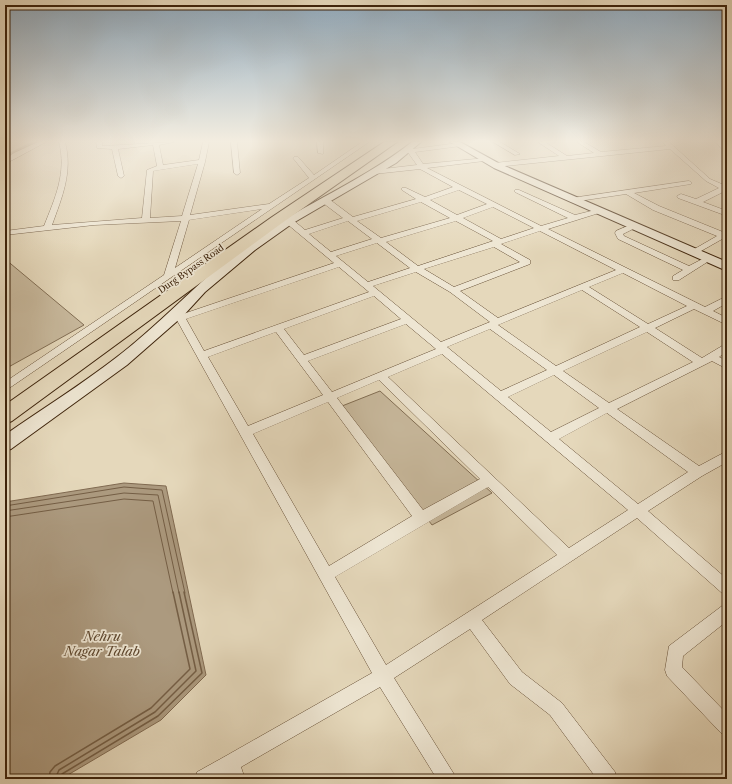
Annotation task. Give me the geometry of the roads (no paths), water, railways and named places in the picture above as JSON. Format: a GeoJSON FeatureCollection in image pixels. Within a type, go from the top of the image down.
{"type":"FeatureCollection","features":[{"type":"Feature","properties":{"kind":"highway","name":"Durg Bypass Road"},"geometry":{"type":"LineString","coordinates":[[5,400],[260,221],[324,179]]}},
{"type":"Feature","properties":{"kind":"highway","name":"Durg Bypass Road"},"geometry":{"type":"LineString","coordinates":[[5,416],[271,224],[337,179]]}},
{"type":"Feature","properties":{"kind":"street"},"geometry":{"type":"LineString","coordinates":[[47,228],[65,179]]}},
{"type":"Feature","properties":{"kind":"street"},"geometry":{"type":"LineString","coordinates":[[146,219],[148,179]]}},
{"type":"Feature","properties":{"kind":"street"},"geometry":{"type":"LineString","coordinates":[[168,276],[197,179]]}},
{"type":"Feature","properties":{"kind":"street"},"geometry":{"type":"LineString","coordinates":[[5,387],[313,179]]}},
{"type":"Feature","properties":{"kind":"street"},"geometry":{"type":"LineString","coordinates":[[5,444],[122,361],[180,316],[211,280],[251,247],[289,221],[363,179]]}},
{"type":"Feature","properties":{"kind":"street"},"geometry":{"type":"LineString","coordinates":[[442,179],[727,322]]}},
{"type":"Feature","properties":{"kind":"street"},"geometry":{"type":"LineString","coordinates":[[525,179],[727,267]]}},
{"type":"Feature","properties":{"kind":"street"},"geometry":{"type":"LineString","coordinates":[[706,179],[726,187]]}},
{"type":"Feature","properties":{"kind":"street"},"geometry":{"type":"LineString","coordinates":[[572,200],[689,184]]}},
{"type":"Feature","properties":{"kind":"street"},"geometry":{"type":"LineString","coordinates":[[696,202],[726,187]]}},
{"type":"Feature","properties":{"kind":"street"},"geometry":{"type":"LineString","coordinates":[[303,233],[458,188]]}},
{"type":"Feature","properties":{"kind":"street"},"geometry":{"type":"LineString","coordinates":[[404,189],[457,218],[527,262],[453,290]]}},
{"type":"Feature","properties":{"kind":"street"},"geometry":{"type":"LineString","coordinates":[[517,192],[575,218]]}},
{"type":"Feature","properties":{"kind":"street"},"geometry":{"type":"LineString","coordinates":[[627,192],[656,208],[726,235]]}},
{"type":"Feature","properties":{"kind":"street"},"geometry":{"type":"LineString","coordinates":[[681,196],[727,214]]}},
{"type":"Feature","properties":{"kind":"street"},"geometry":{"type":"LineString","coordinates":[[326,201],[417,269],[453,290],[606,409],[698,472]]}},
{"type":"Feature","properties":{"kind":"street"},"geometry":{"type":"LineString","coordinates":[[5,234],[47,228],[146,219],[185,218],[272,205]]}},
{"type":"Feature","properties":{"kind":"street"},"geometry":{"type":"LineString","coordinates":[[329,255],[457,218],[492,205]]}},
{"type":"Feature","properties":{"kind":"street"},"geometry":{"type":"LineString","coordinates":[[366,285],[596,211]]}},
{"type":"Feature","properties":{"kind":"street"},"geometry":{"type":"LineString","coordinates":[[289,221],[551,438],[727,588]]}},
{"type":"Feature","properties":{"kind":"street"},"geometry":{"type":"LineString","coordinates":[[633,227],[619,233],[621,238],[690,270]]}},
{"type":"Feature","properties":{"kind":"street"},"geometry":{"type":"LineString","coordinates":[[694,253],[726,235]]}},
{"type":"Feature","properties":{"kind":"street"},"geometry":{"type":"LineString","coordinates":[[676,278],[708,259]]}},
{"type":"Feature","properties":{"kind":"street"},"geometry":{"type":"LineString","coordinates":[[180,316],[340,264]]}},
{"type":"Feature","properties":{"kind":"street"},"geometry":{"type":"LineString","coordinates":[[246,432],[380,375],[494,323],[623,270]]}},
{"type":"Feature","properties":{"kind":"street"},"geometry":{"type":"LineString","coordinates":[[583,287],[647,328],[707,359],[727,366]]}},
{"type":"Feature","properties":{"kind":"street"},"geometry":{"type":"LineString","coordinates":[[202,355],[375,293]]}},
{"type":"Feature","properties":{"kind":"street"},"geometry":{"type":"LineString","coordinates":[[706,311],[727,299]]}},
{"type":"Feature","properties":{"kind":"street"},"geometry":{"type":"LineString","coordinates":[[500,396],[694,306]]}},
{"type":"Feature","properties":{"kind":"street"},"geometry":{"type":"LineString","coordinates":[[180,316],[383,676],[448,779]]}},
{"type":"Feature","properties":{"kind":"street"},"geometry":{"type":"LineString","coordinates":[[301,360],[408,320]]}},
{"type":"Feature","properties":{"kind":"street"},"geometry":{"type":"LineString","coordinates":[[278,328],[421,518]]}},
{"type":"Feature","properties":{"kind":"street"},"geometry":{"type":"LineString","coordinates":[[551,438],[707,359],[727,346]]}},
{"type":"Feature","properties":{"kind":"street"},"geometry":{"type":"LineString","coordinates":[[380,375],[569,557]]}},
{"type":"Feature","properties":{"kind":"street"},"geometry":{"type":"LineString","coordinates":[[204,779],[233,771],[472,620],[698,472],[727,456]]}},
{"type":"Feature","properties":{"kind":"street"},"geometry":{"type":"LineString","coordinates":[[326,575],[421,518],[489,480]]}},
{"type":"Feature","properties":{"kind":"street"},"geometry":{"type":"LineString","coordinates":[[727,611],[675,652],[673,670],[727,727]]}},
{"type":"Feature","properties":{"kind":"street"},"geometry":{"type":"LineString","coordinates":[[472,620],[516,678],[556,709],[608,779]]}},
{"type":"Feature","properties":{"kind":"water","name":"Nehru Nagar Talab"},"geometry":{"type":"Polygon","coordinates":[[[124,483],[166,486],[206,675],[161,720],[61,779],[5,779],[5,502],[124,483]]]}}]}
